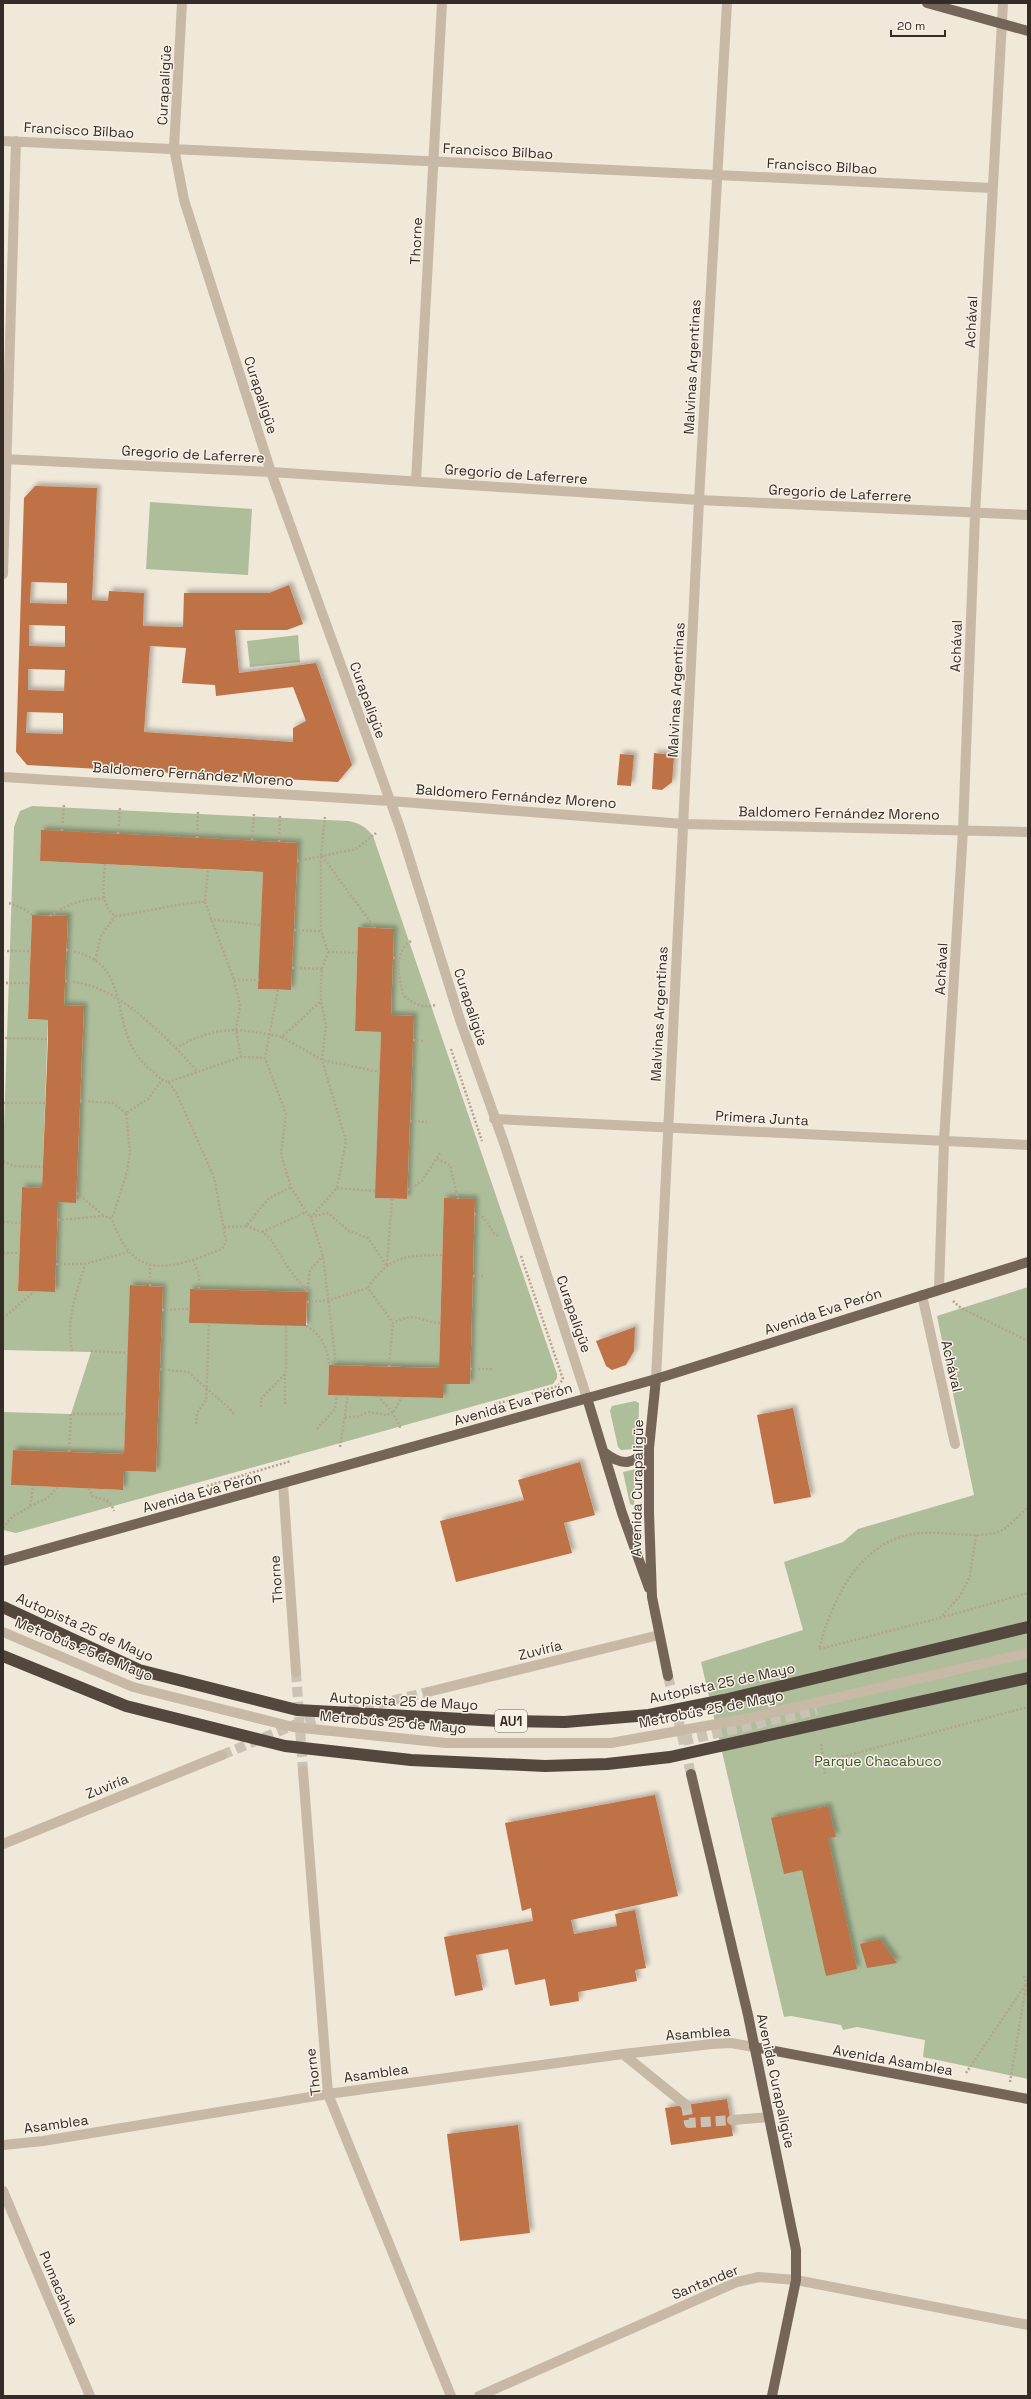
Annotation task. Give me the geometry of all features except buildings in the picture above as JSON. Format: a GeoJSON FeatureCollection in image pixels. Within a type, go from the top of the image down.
{"type":"FeatureCollection","features":[{"type":"Feature","properties":{"kind":"highway","name":"Autopista 25 de Mayo"},"geometry":{"type":"LineString","coordinates":[[3,1607],[139,1670],[298,1710],[500,1721],[565,1722],[649,1715],[724,1700],[1028,1627]]}},
{"type":"Feature","properties":{"kind":"highway"},"geometry":{"type":"LineString","coordinates":[[3,1656],[126,1706],[285,1746],[411,1760],[545,1766],[607,1764],[670,1758],[1028,1678]]}},
{"type":"Feature","properties":{"kind":"main road"},"geometry":{"type":"LineString","coordinates":[[927,3],[1028,31]]}},
{"type":"Feature","properties":{"kind":"main road","name":"Avenida Eva Perón"},"geometry":{"type":"LineString","coordinates":[[3,1561],[656,1379],[1028,1262]]}},
{"type":"Feature","properties":{"kind":"main road","name":"Avenida Curapaligüe"},"geometry":{"type":"LineString","coordinates":[[656,1379],[649,1448],[648,1513],[652,1597],[668,1676]]}},
{"type":"Feature","properties":{"kind":"main road","name":"Avenida Curapaligüe"},"geometry":{"type":"LineString","coordinates":[[587,1398],[605,1453],[622,1513],[652,1597]]}},
{"type":"Feature","properties":{"kind":"main road"},"geometry":{"type":"LineString","coordinates":[[605,1453],[615,1461],[628,1462],[640,1458],[649,1448]]}},
{"type":"Feature","properties":{"kind":"main road","name":"Avenida Curapaligüe"},"geometry":{"type":"LineString","coordinates":[[691,1774],[754,2047],[796,2250],[796,2280],[772,2396]]}},
{"type":"Feature","properties":{"kind":"main road","name":"Avenida Asamblea"},"geometry":{"type":"LineString","coordinates":[[754,2047],[1028,2098]]}},
{"type":"Feature","properties":{"kind":"street","name":"Curapaligüe"},"geometry":{"type":"LineString","coordinates":[[182,3],[174,148],[184,200],[271,472],[390,801],[587,1398]]}},
{"type":"Feature","properties":{"kind":"street","name":"Thorne"},"geometry":{"type":"LineString","coordinates":[[416,481],[442,3]]}},
{"type":"Feature","properties":{"kind":"street","name":"Malvinas Argentinas"},"geometry":{"type":"LineString","coordinates":[[656,1379],[667,1128],[684,824],[699,500],[716,176],[727,3]]}},
{"type":"Feature","properties":{"kind":"street","name":"Achával"},"geometry":{"type":"LineString","coordinates":[[939,1289],[944,1141],[963,830],[975,514],[1003,3]]}},
{"type":"Feature","properties":{"kind":"street","name":"Francisco Bilbao"},"geometry":{"type":"LineString","coordinates":[[3,141],[992,188]]}},
{"type":"Feature","properties":{"kind":"street"},"geometry":{"type":"LineString","coordinates":[[3,574],[5,459],[16,141]]}},
{"type":"Feature","properties":{"kind":"street","name":"Gregorio de Laferrere"},"geometry":{"type":"LineString","coordinates":[[5,459],[271,472],[699,500],[975,514],[1028,515]]}},
{"type":"Feature","properties":{"kind":"street","name":"Baldomero Fernández Moreno"},"geometry":{"type":"LineString","coordinates":[[3,777],[390,801],[684,824],[1028,832]]}},
{"type":"Feature","properties":{"kind":"street","name":"Primera Junta"},"geometry":{"type":"LineString","coordinates":[[494,1119],[1028,1145]]}},
{"type":"Feature","properties":{"kind":"street","name":"Achával"},"geometry":{"type":"LineString","coordinates":[[922,1295],[955,1444]]}},
{"type":"Feature","properties":{"kind":"street","name":"Thorne"},"geometry":{"type":"LineString","coordinates":[[283,1484],[296,1672]]}},
{"type":"Feature","properties":{"kind":"street","name":"Metrobús 25 de Mayo"},"geometry":{"type":"LineString","coordinates":[[3,1632],[133,1686],[293,1727],[446,1743],[611,1743],[750,1718],[1028,1653]]}},
{"type":"Feature","properties":{"kind":"street","name":"Zuviría"},"geometry":{"type":"LineString","coordinates":[[428,1692],[659,1635]]}},
{"type":"Feature","properties":{"kind":"street","name":"Zuviría"},"geometry":{"type":"LineString","coordinates":[[3,1844],[222,1755]]}},
{"type":"Feature","properties":{"kind":"street","name":"Thorne"},"geometry":{"type":"LineString","coordinates":[[303,1770],[328,2094],[451,2396]]}},
{"type":"Feature","properties":{"kind":"street","name":"Asamblea"},"geometry":{"type":"LineString","coordinates":[[3,2145],[43,2141],[328,2094],[623,2054],[712,2044],[731,2043],[754,2047]]}},
{"type":"Feature","properties":{"kind":"street"},"geometry":{"type":"LineString","coordinates":[[623,2054],[686,2105]]}},
{"type":"Feature","properties":{"kind":"street"},"geometry":{"type":"LineString","coordinates":[[732,2120],[769,2117]]}},
{"type":"Feature","properties":{"kind":"street","name":"Pumacahua"},"geometry":{"type":"LineString","coordinates":[[3,2191],[90,2396]]}},
{"type":"Feature","properties":{"kind":"street","name":"Santander"},"geometry":{"type":"LineString","coordinates":[[478,2396],[736,2282],[759,2277],[796,2280],[1028,2325]]}},
{"type":"Feature","properties":{"kind":"path"},"geometry":{"type":"LineString","coordinates":[[62,831],[64,804]]}},
{"type":"Feature","properties":{"kind":"path"},"geometry":{"type":"LineString","coordinates":[[118,834],[120,807]]}},
{"type":"Feature","properties":{"kind":"path"},"geometry":{"type":"LineString","coordinates":[[197,838],[198,811]]}},
{"type":"Feature","properties":{"kind":"path"},"geometry":{"type":"LineString","coordinates":[[252,840],[254,814]]}},
{"type":"Feature","properties":{"kind":"path"},"geometry":{"type":"LineString","coordinates":[[279,842],[280,815]]}},
{"type":"Feature","properties":{"kind":"path"},"geometry":{"type":"LineString","coordinates":[[311,1217],[337,1188],[346,1141],[322,1060],[326,1026],[321,1001],[322,969],[328,952],[321,931],[321,855],[325,817]]}},
{"type":"Feature","properties":{"kind":"path"},"geometry":{"type":"LineString","coordinates":[[297,861],[356,849],[376,832]]}},
{"type":"Feature","properties":{"kind":"path"},"geometry":{"type":"LineString","coordinates":[[321,855],[375,928]]}},
{"type":"Feature","properties":{"kind":"path"},"geometry":{"type":"LineString","coordinates":[[104,864],[105,905],[115,916]]}},
{"type":"Feature","properties":{"kind":"path"},"geometry":{"type":"LineString","coordinates":[[208,870],[205,902],[210,920],[234,980],[240,1006],[236,1029],[241,1057]]}},
{"type":"Feature","properties":{"kind":"path"},"geometry":{"type":"LineString","coordinates":[[50,916],[63,907],[88,899],[104,898]]}},
{"type":"Feature","properties":{"kind":"path"},"geometry":{"type":"LineString","coordinates":[[95,960],[101,936],[115,916],[145,913],[187,903],[205,902]]}},
{"type":"Feature","properties":{"kind":"path"},"geometry":{"type":"LineString","coordinates":[[9,903],[24,909],[32,915]]}},
{"type":"Feature","properties":{"kind":"path"},"geometry":{"type":"LineString","coordinates":[[210,920],[261,924]]}},
{"type":"Feature","properties":{"kind":"path"},"geometry":{"type":"LineString","coordinates":[[294,930],[321,931]]}},
{"type":"Feature","properties":{"kind":"path"},"geometry":{"type":"LineString","coordinates":[[411,941],[402,947],[399,958],[399,975],[404,996],[418,1006],[426,1008],[435,1005]]}},
{"type":"Feature","properties":{"kind":"path"},"geometry":{"type":"LineString","coordinates":[[66,950],[76,951],[95,960],[109,971],[120,1002],[130,1042],[136,1054],[162,1080],[168,1082],[176,1092],[214,1177],[226,1241],[222,1249],[192,1260],[166,1265],[150,1265],[128,1252],[119,1238],[112,1219],[127,1172],[130,1152],[126,1113],[113,1103],[80,1101]]}},
{"type":"Feature","properties":{"kind":"path"},"geometry":{"type":"LineString","coordinates":[[8,951],[30,951]]}},
{"type":"Feature","properties":{"kind":"path"},"geometry":{"type":"LineString","coordinates":[[328,952],[357,953]]}},
{"type":"Feature","properties":{"kind":"path"},"geometry":{"type":"LineString","coordinates":[[393,958],[399,958]]}},
{"type":"Feature","properties":{"kind":"path"},"geometry":{"type":"LineString","coordinates":[[292,968],[322,969]]}},
{"type":"Feature","properties":{"kind":"path"},"geometry":{"type":"LineString","coordinates":[[234,980],[259,980]]}},
{"type":"Feature","properties":{"kind":"path"},"geometry":{"type":"LineString","coordinates":[[65,981],[78,982],[103,990],[146,1019],[197,1071]]}},
{"type":"Feature","properties":{"kind":"path"},"geometry":{"type":"LineString","coordinates":[[6,982],[29,983]]}},
{"type":"Feature","properties":{"kind":"path"},"geometry":{"type":"LineString","coordinates":[[278,990],[265,1058],[286,1114],[281,1155],[291,1187],[306,1212],[311,1217],[324,1256],[336,1365]]}},
{"type":"Feature","properties":{"kind":"path"},"geometry":{"type":"LineString","coordinates":[[282,1037],[321,1001]]}},
{"type":"Feature","properties":{"kind":"path"},"geometry":{"type":"LineString","coordinates":[[176,1048],[197,1036],[236,1029],[282,1037],[322,1060],[380,1072]]}},
{"type":"Feature","properties":{"kind":"path"},"geometry":{"type":"LineString","coordinates":[[5,1038],[48,1039]]}},
{"type":"Feature","properties":{"kind":"path"},"geometry":{"type":"LineString","coordinates":[[413,1040],[424,1041]]}},
{"type":"Feature","properties":{"kind":"path"},"geometry":{"type":"LineString","coordinates":[[451,1049],[482,1141]]}},
{"type":"Feature","properties":{"kind":"path"},"geometry":{"type":"LineString","coordinates":[[168,1082],[241,1057],[265,1058]]}},
{"type":"Feature","properties":{"kind":"path"},"geometry":{"type":"LineString","coordinates":[[126,1113],[148,1099],[162,1080]]}},
{"type":"Feature","properties":{"kind":"path"},"geometry":{"type":"LineString","coordinates":[[3,1103],[45,1103]]}},
{"type":"Feature","properties":{"kind":"path"},"geometry":{"type":"LineString","coordinates":[[410,1121],[427,1122]]}},
{"type":"Feature","properties":{"kind":"path"},"geometry":{"type":"LineString","coordinates":[[408,1190],[422,1182],[440,1153]]}},
{"type":"Feature","properties":{"kind":"path"},"geometry":{"type":"LineString","coordinates":[[438,1158],[450,1165],[458,1199]]}},
{"type":"Feature","properties":{"kind":"path"},"geometry":{"type":"LineString","coordinates":[[3,1162],[15,1166],[43,1166]]}},
{"type":"Feature","properties":{"kind":"path"},"geometry":{"type":"LineString","coordinates":[[246,1226],[269,1198],[291,1187]]}},
{"type":"Feature","properties":{"kind":"path"},"geometry":{"type":"LineString","coordinates":[[337,1188],[376,1192]]}},
{"type":"Feature","properties":{"kind":"path"},"geometry":{"type":"LineString","coordinates":[[77,1193],[105,1216],[112,1219]]}},
{"type":"Feature","properties":{"kind":"path"},"geometry":{"type":"LineString","coordinates":[[387,1266],[392,1199]]}},
{"type":"Feature","properties":{"kind":"path"},"geometry":{"type":"LineString","coordinates":[[262,1232],[306,1212]]}},
{"type":"Feature","properties":{"kind":"path"},"geometry":{"type":"LineString","coordinates":[[311,1217],[328,1213],[349,1231],[368,1238],[387,1266]]}},
{"type":"Feature","properties":{"kind":"path"},"geometry":{"type":"LineString","coordinates":[[474,1214],[483,1217],[494,1233],[498,1236]]}},
{"type":"Feature","properties":{"kind":"path"},"geometry":{"type":"LineString","coordinates":[[58,1220],[105,1216]]}},
{"type":"Feature","properties":{"kind":"path"},"geometry":{"type":"LineString","coordinates":[[3,1222],[20,1223]]}},
{"type":"Feature","properties":{"kind":"path"},"geometry":{"type":"LineString","coordinates":[[224,1227],[246,1226],[262,1232],[270,1238],[289,1269],[307,1292],[310,1270],[324,1256]]}},
{"type":"Feature","properties":{"kind":"path"},"geometry":{"type":"LineString","coordinates":[[56,1264],[85,1264],[128,1252]]}},
{"type":"Feature","properties":{"kind":"path"},"geometry":{"type":"LineString","coordinates":[[3,1253],[19,1253]]}},
{"type":"Feature","properties":{"kind":"path"},"geometry":{"type":"LineString","coordinates":[[307,1302],[329,1300],[368,1288],[387,1266],[410,1255],[442,1255]]}},
{"type":"Feature","properties":{"kind":"path"},"geometry":{"type":"LineString","coordinates":[[521,1256],[563,1379],[558,1386],[531,1394]]}},
{"type":"Feature","properties":{"kind":"path"},"geometry":{"type":"LineString","coordinates":[[192,1260],[199,1274],[199,1290]]}},
{"type":"Feature","properties":{"kind":"path"},"geometry":{"type":"LineString","coordinates":[[72,1351],[68,1332],[70,1318],[85,1264]]}},
{"type":"Feature","properties":{"kind":"path"},"geometry":{"type":"LineString","coordinates":[[150,1265],[150,1286]]}},
{"type":"Feature","properties":{"kind":"path"},"geometry":{"type":"LineString","coordinates":[[473,1276],[485,1276]]}},
{"type":"Feature","properties":{"kind":"path"},"geometry":{"type":"LineString","coordinates":[[368,1288],[393,1323],[390,1367]]}},
{"type":"Feature","properties":{"kind":"path"},"geometry":{"type":"LineString","coordinates":[[939,1289],[961,1308],[1028,1341]]}},
{"type":"Feature","properties":{"kind":"path"},"geometry":{"type":"LineString","coordinates":[[3,1318],[34,1292]]}},
{"type":"Feature","properties":{"kind":"path"},"geometry":{"type":"LineString","coordinates":[[162,1310],[189,1309]]}},
{"type":"Feature","properties":{"kind":"path"},"geometry":{"type":"LineString","coordinates":[[393,1323],[408,1316],[415,1316],[426,1322],[440,1323]]}},
{"type":"Feature","properties":{"kind":"path"},"geometry":{"type":"LineString","coordinates":[[196,1424],[196,1413],[206,1400],[209,1323]]}},
{"type":"Feature","properties":{"kind":"path"},"geometry":{"type":"LineString","coordinates":[[285,1406],[286,1325]]}},
{"type":"Feature","properties":{"kind":"path"},"geometry":{"type":"LineString","coordinates":[[306,1326],[313,1330],[324,1344],[329,1365]]}},
{"type":"Feature","properties":{"kind":"path"},"geometry":{"type":"LineString","coordinates":[[91,1351],[128,1353]]}},
{"type":"Feature","properties":{"kind":"path"},"geometry":{"type":"LineString","coordinates":[[160,1369],[188,1372],[234,1414]]}},
{"type":"Feature","properties":{"kind":"path"},"geometry":{"type":"LineString","coordinates":[[470,1369],[492,1369]]}},
{"type":"Feature","properties":{"kind":"path"},"geometry":{"type":"LineString","coordinates":[[261,1407],[261,1399],[285,1374]]}},
{"type":"Feature","properties":{"kind":"path"},"geometry":{"type":"LineString","coordinates":[[317,1429],[334,1409],[337,1395]]}},
{"type":"Feature","properties":{"kind":"path"},"geometry":{"type":"LineString","coordinates":[[340,1447],[348,1395]]}},
{"type":"Feature","properties":{"kind":"path"},"geometry":{"type":"LineString","coordinates":[[378,1396],[393,1413],[401,1429]]}},
{"type":"Feature","properties":{"kind":"path"},"geometry":{"type":"LineString","coordinates":[[345,1417],[358,1417],[369,1412],[386,1415],[393,1413],[402,1397]]}},
{"type":"Feature","properties":{"kind":"path"},"geometry":{"type":"LineString","coordinates":[[495,1404],[514,1399]]}},
{"type":"Feature","properties":{"kind":"path"},"geometry":{"type":"LineString","coordinates":[[68,1452],[71,1414],[126,1414]]}},
{"type":"Feature","properties":{"kind":"path"},"geometry":{"type":"LineString","coordinates":[[208,1486],[291,1461]]}},
{"type":"Feature","properties":{"kind":"path"},"geometry":{"type":"LineString","coordinates":[[30,1506],[33,1486]]}},
{"type":"Feature","properties":{"kind":"path"},"geometry":{"type":"LineString","coordinates":[[3,1528],[13,1516],[48,1498],[57,1487]]}},
{"type":"Feature","properties":{"kind":"path"},"geometry":{"type":"LineString","coordinates":[[89,1488],[94,1497],[106,1499],[111,1502],[114,1511]]}},
{"type":"Feature","properties":{"kind":"path"},"geometry":{"type":"LineString","coordinates":[[1028,1506],[999,1531],[976,1535],[921,1533],[886,1541],[851,1572],[826,1622],[818,1649],[940,1618],[1028,1593]]}},
{"type":"Feature","properties":{"kind":"path"},"geometry":{"type":"LineString","coordinates":[[940,1618],[960,1596],[970,1576],[976,1535]]}},
{"type":"Feature","properties":{"kind":"path"},"geometry":{"type":"LineString","coordinates":[[823,1762],[1028,1707]]}},
{"type":"Feature","properties":{"kind":"path"},"geometry":{"type":"LineString","coordinates":[[820,1744],[825,1774]]}},
{"type":"Feature","properties":{"kind":"path"},"geometry":{"type":"LineString","coordinates":[[1024,1976],[1028,1987]]}},
{"type":"Feature","properties":{"kind":"path"},"geometry":{"type":"LineString","coordinates":[[958,2086],[1026,1984]]}},
{"type":"Feature","properties":{"kind":"path"},"geometry":{"type":"LineString","coordinates":[[1008,2095],[1026,1984]]}},
{"type":"Feature","properties":{"kind":"green space"},"geometry":{"type":"Polygon","coordinates":[[[150,502],[252,509],[248,575],[146,569],[150,502]]]}},
{"type":"Feature","properties":{"kind":"green space"},"geometry":{"type":"Polygon","coordinates":[[[298,635],[300,662],[250,667],[247,641],[298,635]]]}},
{"type":"Feature","properties":{"kind":"green space"},"geometry":{"type":"Polygon","coordinates":[[[32,806],[348,821],[359,824],[373,836],[557,1374],[557,1378],[553,1384],[16,1533],[3,1530],[3,1412],[71,1414],[91,1352],[3,1350],[3,1157],[14,827],[20,811],[32,806]],[[41,831],[40,861],[263,872],[259,989],[291,990],[298,843],[41,831]],[[32,915],[28,1019],[48,1020],[42,1188],[22,1187],[18,1291],[55,1292],[58,1202],[76,1202],[84,1006],[64,1005],[68,916],[32,915]],[[358,927],[355,1031],[381,1032],[376,1198],[407,1199],[414,1016],[391,1015],[394,929],[358,927]],[[444,1199],[439,1368],[329,1365],[328,1394],[443,1398],[443,1384],[470,1384],[475,1200],[444,1199]],[[131,1285],[124,1454],[13,1450],[12,1485],[123,1490],[124,1471],[156,1472],[163,1287],[131,1285]],[[190,1289],[189,1323],[307,1325],[307,1292],[190,1289]]]}},
{"type":"Feature","properties":{"kind":"green space","name":"Parque Chacabuco"},"geometry":{"type":"Polygon","coordinates":[[[1028,1287],[1028,2079],[923,2057],[925,2040],[857,2027],[843,2030],[841,2025],[791,2016],[784,2017],[701,1662],[803,1630],[784,1562],[843,1542],[858,1529],[974,1495],[937,1316],[1028,1287]]]}},
{"type":"Feature","properties":{"kind":"green space"},"geometry":{"type":"Polygon","coordinates":[[[635,1401],[639,1403],[638,1444],[635,1449],[621,1450],[618,1447],[610,1411],[612,1406],[635,1401]]]}},
{"type":"Feature","properties":{"kind":"green space"},"geometry":{"type":"Polygon","coordinates":[[[636,1469],[633,1505],[630,1504],[623,1472],[636,1469]]]}},
{"type":"Feature","properties":{"kind":"tunnel"},"geometry":{"type":"LineString","coordinates":[[296,1672],[303,1771]]}},
{"type":"Feature","properties":{"kind":"tunnel"},"geometry":{"type":"LineString","coordinates":[[668,1676],[691,1774]]}},
{"type":"Feature","properties":{"kind":"tunnel"},"geometry":{"type":"LineString","coordinates":[[222,1755],[299,1723],[428,1692]]}},
{"type":"Feature","properties":{"kind":"tunnel"},"geometry":{"type":"LineString","coordinates":[[683,1741],[817,1710]]}},
{"type":"Feature","properties":{"kind":"tunnel"},"geometry":{"type":"LineString","coordinates":[[686,2105],[689,2123],[732,2120]]}}]}
